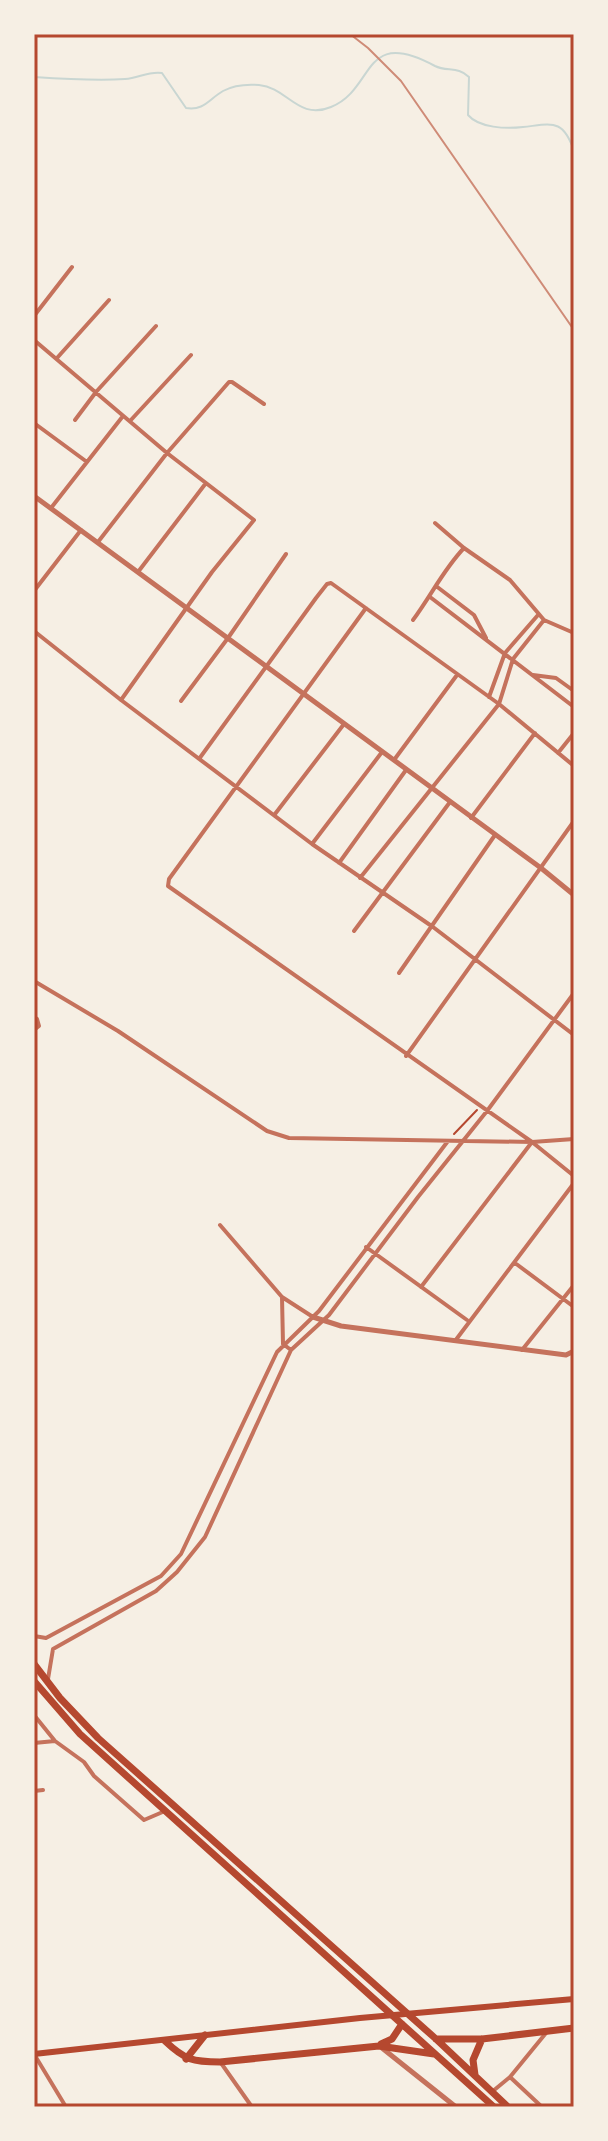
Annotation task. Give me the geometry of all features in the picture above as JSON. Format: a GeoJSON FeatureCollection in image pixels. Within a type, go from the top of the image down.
{"type":"FeatureCollection","features":[{"type":"Feature","properties":{"kind":"highway"},"geometry":{"type":"LineString","coordinates":[[34,1664],[98,1738],[508,2107]]}},
{"type":"Feature","properties":{"kind":"highway"},"geometry":{"type":"LineString","coordinates":[[34,1681],[80,1734],[494,2107]]}},
{"type":"Feature","properties":{"kind":"highway"},"geometry":{"type":"LineString","coordinates":[[379,2046],[392,2039],[402,2024]]}},
{"type":"Feature","properties":{"kind":"highway"},"geometry":{"type":"LineString","coordinates":[[436,2039],[482,2039],[574,2028]]}},
{"type":"Feature","properties":{"kind":"highway"},"geometry":{"type":"LineString","coordinates":[[186,2059],[205,2035]]}},
{"type":"Feature","properties":{"kind":"highway"},"geometry":{"type":"LineString","coordinates":[[475,2075],[473,2060],[482,2039]]}},
{"type":"Feature","properties":{"kind":"highway"},"geometry":{"type":"LineString","coordinates":[[165,2041],[186,2059],[220,2062],[379,2046],[435,2054]]}},
{"type":"Feature","properties":{"kind":"main road"},"geometry":{"type":"LineString","coordinates":[[34,2054],[360,2018],[574,1999]]}},
{"type":"Feature","properties":{"kind":"street"},"geometry":{"type":"LineString","coordinates":[[34,316],[72,267]]}},
{"type":"Feature","properties":{"kind":"street"},"geometry":{"type":"LineString","coordinates":[[57,358],[109,300]]}},
{"type":"Feature","properties":{"kind":"street"},"geometry":{"type":"LineString","coordinates":[[75,420],[156,326]]}},
{"type":"Feature","properties":{"kind":"street"},"geometry":{"type":"LineString","coordinates":[[34,340],[129,422],[254,520],[121,700]]}},
{"type":"Feature","properties":{"kind":"street"},"geometry":{"type":"LineString","coordinates":[[129,422],[191,355]]}},
{"type":"Feature","properties":{"kind":"street"},"geometry":{"type":"LineString","coordinates":[[97,542],[167,453],[229,382],[264,404]]}},
{"type":"Feature","properties":{"kind":"street"},"geometry":{"type":"LineString","coordinates":[[51,508],[123,416]]}},
{"type":"Feature","properties":{"kind":"street"},"geometry":{"type":"LineString","coordinates":[[34,423],[87,463]]}},
{"type":"Feature","properties":{"kind":"street"},"geometry":{"type":"LineString","coordinates":[[138,572],[206,483]]}},
{"type":"Feature","properties":{"kind":"street"},"geometry":{"type":"LineString","coordinates":[[34,496],[574,895]]}},
{"type":"Feature","properties":{"kind":"street"},"geometry":{"type":"LineString","coordinates":[[435,523],[510,580],[544,620],[574,633]]}},
{"type":"Feature","properties":{"kind":"street"},"geometry":{"type":"LineString","coordinates":[[34,591],[81,530]]}},
{"type":"Feature","properties":{"kind":"street"},"geometry":{"type":"LineString","coordinates":[[413,620],[449,564],[464,548]]}},
{"type":"Feature","properties":{"kind":"street"},"geometry":{"type":"LineString","coordinates":[[181,701],[286,554]]}},
{"type":"Feature","properties":{"kind":"street"},"geometry":{"type":"LineString","coordinates":[[199,759],[327,584],[336,585],[499,704],[574,766]]}},
{"type":"Feature","properties":{"kind":"street"},"geometry":{"type":"LineString","coordinates":[[436,586],[474,615],[487,640]]}},
{"type":"Feature","properties":{"kind":"street"},"geometry":{"type":"LineString","coordinates":[[430,597],[574,707]]}},
{"type":"Feature","properties":{"kind":"street"},"geometry":{"type":"LineString","coordinates":[[366,608],[169,879],[168,886],[532,1142],[574,1176]]}},
{"type":"Feature","properties":{"kind":"street"},"geometry":{"type":"LineString","coordinates":[[489,697],[505,653],[538,615]]}},
{"type":"Feature","properties":{"kind":"street"},"geometry":{"type":"LineString","coordinates":[[360,878],[499,704],[513,659],[544,620]]}},
{"type":"Feature","properties":{"kind":"street"},"geometry":{"type":"LineString","coordinates":[[34,631],[312,844],[433,927],[574,1035]]}},
{"type":"Feature","properties":{"kind":"street"},"geometry":{"type":"LineString","coordinates":[[394,761],[457,675]]}},
{"type":"Feature","properties":{"kind":"street"},"geometry":{"type":"LineString","coordinates":[[533,675],[556,678],[574,691]]}},
{"type":"Feature","properties":{"kind":"street"},"geometry":{"type":"LineString","coordinates":[[275,815],[344,724]]}},
{"type":"Feature","properties":{"kind":"street"},"geometry":{"type":"LineString","coordinates":[[471,818],[535,733]]}},
{"type":"Feature","properties":{"kind":"street"},"geometry":{"type":"LineString","coordinates":[[558,753],[574,733]]}},
{"type":"Feature","properties":{"kind":"street"},"geometry":{"type":"LineString","coordinates":[[312,844],[382,752]]}},
{"type":"Feature","properties":{"kind":"street"},"geometry":{"type":"LineString","coordinates":[[339,863],[406,770]]}},
{"type":"Feature","properties":{"kind":"street"},"geometry":{"type":"LineString","coordinates":[[354,931],[450,802]]}},
{"type":"Feature","properties":{"kind":"street"},"geometry":{"type":"LineString","coordinates":[[406,1056],[574,821]]}},
{"type":"Feature","properties":{"kind":"street"},"geometry":{"type":"LineString","coordinates":[[399,973],[495,835]]}},
{"type":"Feature","properties":{"kind":"street"},"geometry":{"type":"LineString","coordinates":[[34,981],[118,1031],[267,1131],[289,1138],[532,1142],[574,1139]]}},
{"type":"Feature","properties":{"kind":"street"},"geometry":{"type":"LineString","coordinates":[[53,1649],[156,1591],[177,1572],[205,1537],[291,1350],[324,1321],[574,993]]}},
{"type":"Feature","properties":{"kind":"street"},"geometry":{"type":"LineString","coordinates":[[34,1017],[39,1026],[34,1030]]}},
{"type":"Feature","properties":{"kind":"street"},"geometry":{"type":"LineString","coordinates":[[34,1636],[46,1638],[161,1576],[181,1554],[283,1344],[311,1320],[448,1141]]}},
{"type":"Feature","properties":{"kind":"street"},"geometry":{"type":"LineString","coordinates":[[421,1287],[532,1142]]}},
{"type":"Feature","properties":{"kind":"street"},"geometry":{"type":"LineString","coordinates":[[455,1341],[574,1183]]}},
{"type":"Feature","properties":{"kind":"street"},"geometry":{"type":"LineString","coordinates":[[220,1225],[282,1297],[311,1320],[522,1350],[566,1355],[573,1352]]}},
{"type":"Feature","properties":{"kind":"street"},"geometry":{"type":"LineString","coordinates":[[366,1247],[468,1321]]}},
{"type":"Feature","properties":{"kind":"street"},"geometry":{"type":"LineString","coordinates":[[514,1262],[574,1307]]}},
{"type":"Feature","properties":{"kind":"street"},"geometry":{"type":"LineString","coordinates":[[522,1350],[574,1285]]}},
{"type":"Feature","properties":{"kind":"street"},"geometry":{"type":"LineString","coordinates":[[282,1297],[283,1344]]}},
{"type":"Feature","properties":{"kind":"street"},"geometry":{"type":"LineString","coordinates":[[283,1344],[291,1350]]}},
{"type":"Feature","properties":{"kind":"street"},"geometry":{"type":"LineString","coordinates":[[46,1638],[53,1649],[48,1681]]}},
{"type":"Feature","properties":{"kind":"street"},"geometry":{"type":"LineString","coordinates":[[34,1715],[55,1741],[84,1762],[94,1776],[144,1820],[165,1811]]}},
{"type":"Feature","properties":{"kind":"street"},"geometry":{"type":"LineString","coordinates":[[34,1743],[55,1741]]}},
{"type":"Feature","properties":{"kind":"street"},"geometry":{"type":"LineString","coordinates":[[34,1791],[43,1790]]}},
{"type":"Feature","properties":{"kind":"street"},"geometry":{"type":"LineString","coordinates":[[491,2092],[510,2077],[547,2032]]}},
{"type":"Feature","properties":{"kind":"street"},"geometry":{"type":"LineString","coordinates":[[379,2046],[456,2107]]}},
{"type":"Feature","properties":{"kind":"street"},"geometry":{"type":"LineString","coordinates":[[34,2054],[66,2107]]}},
{"type":"Feature","properties":{"kind":"street"},"geometry":{"type":"LineString","coordinates":[[220,2062],[252,2107]]}},
{"type":"Feature","properties":{"kind":"street"},"geometry":{"type":"LineString","coordinates":[[510,2077],[542,2107]]}},
{"type":"Feature","properties":{"kind":"path"},"geometry":{"type":"LineString","coordinates":[[448,1141],[480,1106]]}},
{"type":"Feature","properties":{"kind":"waterway"},"geometry":{"type":"LineString","coordinates":[[34,77],[114,80],[162,73],[186,108],[202,106],[231,87],[254,85],[269,87],[301,107],[320,110],[345,98],[372,65],[381,57],[394,53],[411,56],[439,68],[457,70],[469,77],[468,115],[479,123],[501,128],[555,126],[565,133],[574,151]]}},
{"type":"Feature","properties":{"kind":"railway"},"geometry":{"type":"LineString","coordinates":[[350,34],[401,81],[574,330]]}}]}
